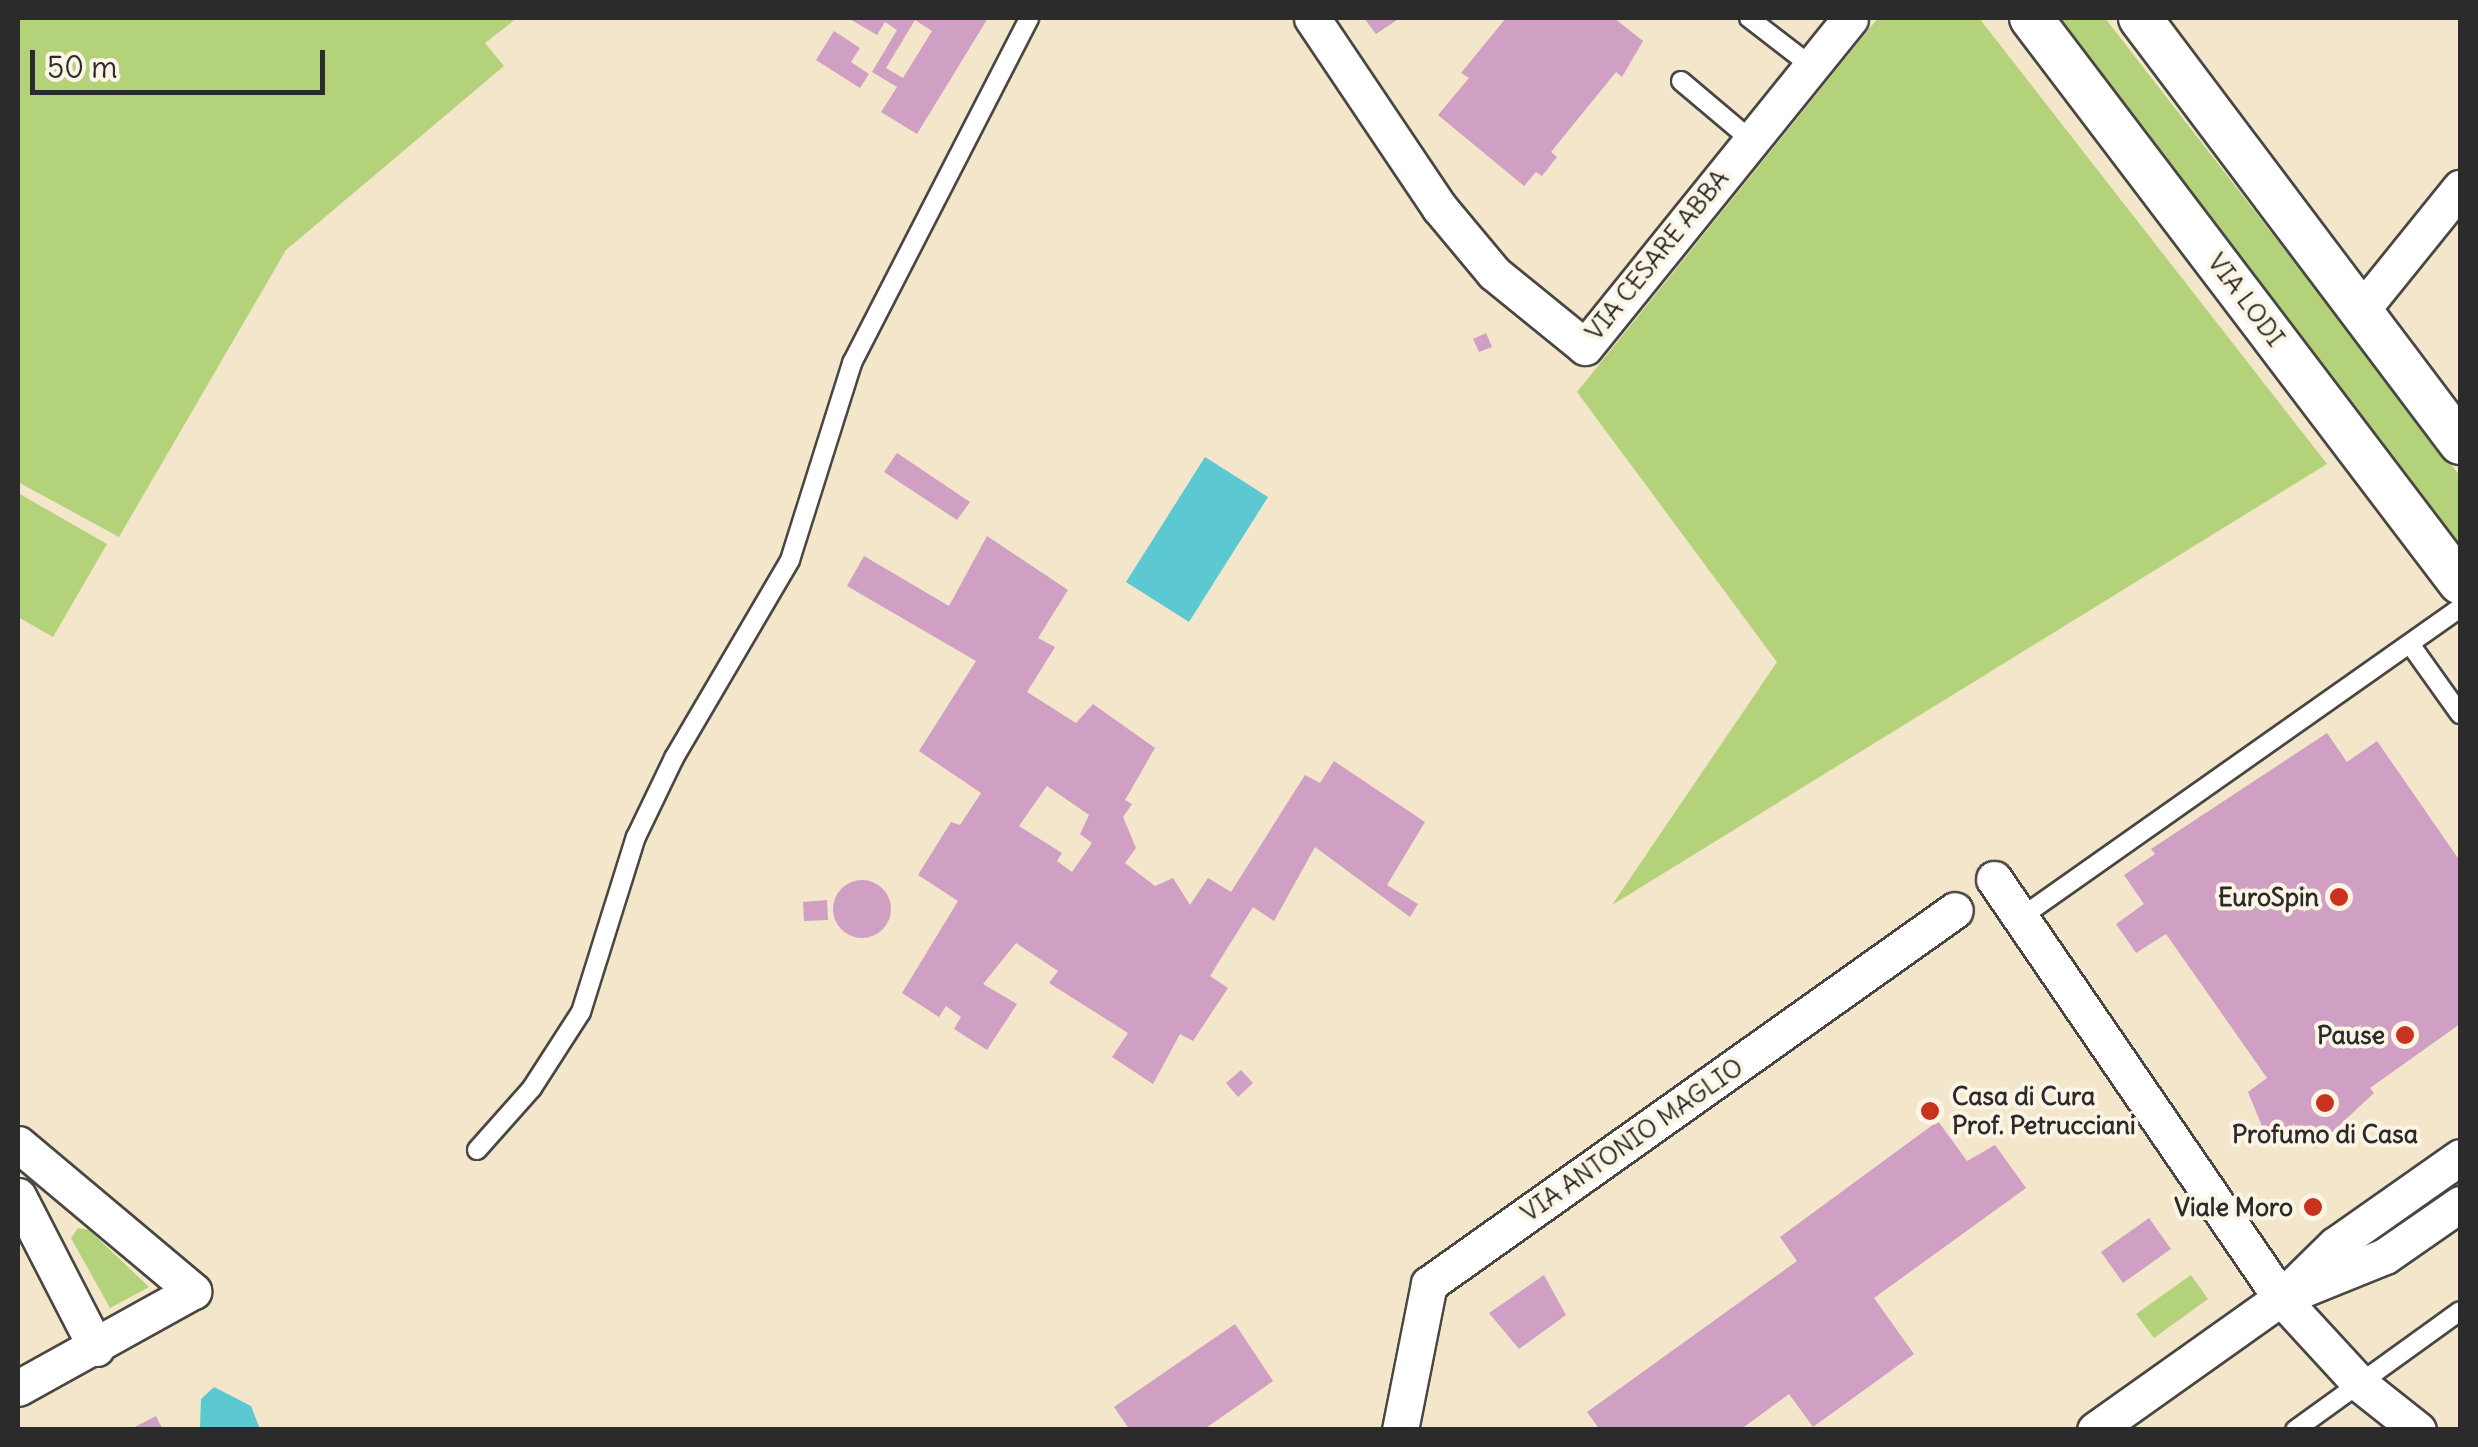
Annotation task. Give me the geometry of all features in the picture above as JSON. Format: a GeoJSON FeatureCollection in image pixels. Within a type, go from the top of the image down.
{"type":"FeatureCollection","features":[{"type":"Feature","properties":{"kind":"street","name":"VIA CESARE ABBA"},"geometry":{"type":"LineString","coordinates":[[1312,18],[1439,207],[1494,274],[1586,347],[1850,18]]}},
{"type":"Feature","properties":{"kind":"street","name":"VIA LODI"},"geometry":{"type":"LineString","coordinates":[[2031,18],[2460,583]]}},
{"type":"Feature","properties":{"kind":"street"},"geometry":{"type":"LineString","coordinates":[[2140,18],[2460,443]]}},
{"type":"Feature","properties":{"kind":"street"},"geometry":{"type":"LineString","coordinates":[[2359,313],[2460,188]]}},
{"type":"Feature","properties":{"kind":"street"},"geometry":{"type":"LineString","coordinates":[[1994,879],[2281,1298],[2360,1384],[2418,1430]]}},
{"type":"Feature","properties":{"kind":"street","name":"VIA ANTONIO MAGLIO"},"geometry":{"type":"LineString","coordinates":[[1400,1430],[1429,1284],[1955,910]]}},
{"type":"Feature","properties":{"kind":"street"},"geometry":{"type":"LineString","coordinates":[[18,1144],[194,1290],[18,1388]]}},
{"type":"Feature","properties":{"kind":"street"},"geometry":{"type":"LineString","coordinates":[[2095,1430],[2281,1298],[2336,1245],[2460,1156]]}},
{"type":"Feature","properties":{"kind":"street"},"geometry":{"type":"LineString","coordinates":[[18,1196],[96,1348]]}},
{"type":"Feature","properties":{"kind":"street"},"geometry":{"type":"LineString","coordinates":[[2281,1298],[2385,1256],[2460,1204]]}},
{"type":"Feature","properties":{"kind":"lane"},"geometry":{"type":"LineString","coordinates":[[477,1150],[532,1088],[581,1012],[636,837],[674,758],[790,560],[852,362],[1029,18]]}},
{"type":"Feature","properties":{"kind":"lane"},"geometry":{"type":"LineString","coordinates":[[1749,18],[1811,66]]}},
{"type":"Feature","properties":{"kind":"lane"},"geometry":{"type":"LineString","coordinates":[[1681,81],[1751,140]]}},
{"type":"Feature","properties":{"kind":"lane"},"geometry":{"type":"LineString","coordinates":[[2020,918],[2460,608]]}},
{"type":"Feature","properties":{"kind":"lane"},"geometry":{"type":"LineString","coordinates":[[2410,644],[2460,714]]}},
{"type":"Feature","properties":{"kind":"lane"},"geometry":{"type":"LineString","coordinates":[[2295,1430],[2460,1311]]}},
{"type":"Feature","properties":{"kind":"green space"},"geometry":{"type":"Polygon","coordinates":[[[18,18],[517,18],[485,43],[504,66],[286,250],[119,537],[18,482],[18,18]]]}},
{"type":"Feature","properties":{"kind":"green space"},"geometry":{"type":"Polygon","coordinates":[[[1878,18],[1979,18],[2327,464],[1612,905],[1777,662],[1577,392],[1878,18]]]}},
{"type":"Feature","properties":{"kind":"green space"},"geometry":{"type":"Polygon","coordinates":[[[2057,18],[2105,18],[2460,476],[2460,544],[2057,18]]]}},
{"type":"Feature","properties":{"kind":"green space"},"geometry":{"type":"Polygon","coordinates":[[[18,493],[107,544],[53,637],[18,617],[18,493]]]}},
{"type":"Feature","properties":{"kind":"green space"},"geometry":{"type":"Polygon","coordinates":[[[78,1228],[89,1230],[149,1287],[110,1308],[71,1238],[78,1228]]]}},
{"type":"Feature","properties":{"kind":"green space"},"geometry":{"type":"Polygon","coordinates":[[[2191,1275],[2208,1299],[2154,1338],[2136,1314],[2191,1275]]]}},
{"type":"Feature","properties":{"kind":"water"},"geometry":{"type":"Polygon","coordinates":[[[1205,457],[1268,497],[1189,622],[1126,582],[1205,457]]]}},
{"type":"Feature","properties":{"kind":"water"},"geometry":{"type":"Polygon","coordinates":[[[214,1387],[251,1406],[260,1429],[200,1429],[201,1399],[214,1387]]]}},
{"type":"Feature","properties":{"kind":"building"},"geometry":{"type":"Polygon","coordinates":[[[848,18],[988,18],[917,134],[881,112],[897,87],[872,72],[897,30],[885,22],[877,35],[848,18]],[[915,20],[886,68],[903,78],[932,31],[915,20]]]}},
{"type":"Feature","properties":{"kind":"building"},"geometry":{"type":"Polygon","coordinates":[[[1364,18],[1400,18],[1376,34],[1364,18]]]}},
{"type":"Feature","properties":{"kind":"building"},"geometry":{"type":"Polygon","coordinates":[[[1506,18],[1614,18],[1643,41],[1622,77],[1616,72],[1551,152],[1557,157],[1542,176],[1536,172],[1524,186],[1438,115],[1469,78],[1461,73],[1506,18]]]}},
{"type":"Feature","properties":{"kind":"building"},"geometry":{"type":"Polygon","coordinates":[[[834,31],[860,48],[851,62],[869,74],[860,88],[816,60],[834,31]]]}},
{"type":"Feature","properties":{"kind":"building"},"geometry":{"type":"Polygon","coordinates":[[[1486,333],[1492,347],[1479,352],[1473,339],[1486,333]]]}},
{"type":"Feature","properties":{"kind":"building"},"geometry":{"type":"Polygon","coordinates":[[[897,453],[970,502],[957,520],[884,472],[897,453]]]}},
{"type":"Feature","properties":{"kind":"building"},"geometry":{"type":"Polygon","coordinates":[[[987,536],[1068,590],[1038,638],[1055,647],[1027,692],[1076,723],[1093,704],[1155,748],[1125,800],[1132,804],[1123,817],[1136,848],[1125,863],[1155,886],[1173,878],[1190,905],[1208,878],[1231,892],[1305,775],[1320,783],[1334,761],[1425,822],[1387,885],[1418,904],[1410,917],[1315,847],[1274,921],[1253,907],[1210,976],[1228,988],[1193,1041],[1180,1034],[1153,1084],[1112,1057],[1128,1033],[1049,983],[1058,971],[1016,943],[983,984],[1017,1004],[987,1050],[954,1029],[961,1017],[946,1006],[939,1017],[902,993],[958,901],[918,875],[951,822],[960,825],[981,793],[919,751],[976,661],[847,586],[864,556],[949,606],[987,536]],[[1047,786],[1019,826],[1062,853],[1057,861],[1072,872],[1092,843],[1080,834],[1089,815],[1047,786]]]}},
{"type":"Feature","properties":{"kind":"building"},"geometry":{"type":"Polygon","coordinates":[[[2327,733],[2347,762],[2377,741],[2460,861],[2460,1024],[2370,1088],[2374,1093],[2315,1148],[2294,1130],[2270,1146],[2248,1092],[2267,1078],[2166,934],[2136,953],[2116,924],[2144,904],[2124,875],[2155,854],[2151,849],[2327,733]]]}},
{"type":"Feature","properties":{"kind":"building"},"geometry":{"type":"Polygon","coordinates":[[[862,880],[882,889],[891,909],[882,929],[862,938],[842,929],[833,909],[842,889],[862,880]]]}},
{"type":"Feature","properties":{"kind":"building"},"geometry":{"type":"Polygon","coordinates":[[[827,900],[828,920],[804,921],[803,902],[827,900]]]}},
{"type":"Feature","properties":{"kind":"building"},"geometry":{"type":"Polygon","coordinates":[[[1241,1070],[1253,1083],[1238,1097],[1226,1083],[1241,1070]]]}},
{"type":"Feature","properties":{"kind":"building"},"geometry":{"type":"Polygon","coordinates":[[[1938,1121],[1967,1161],[1995,1145],[2026,1188],[1874,1298],[1914,1354],[1813,1427],[1789,1394],[1740,1430],[1600,1430],[1587,1412],[1797,1261],[1780,1237],[1938,1121]]]}},
{"type":"Feature","properties":{"kind":"building"},"geometry":{"type":"Polygon","coordinates":[[[2149,1218],[2171,1249],[2123,1283],[2101,1252],[2149,1218]]]}},
{"type":"Feature","properties":{"kind":"building"},"geometry":{"type":"Polygon","coordinates":[[[1544,1275],[1566,1315],[1519,1349],[1489,1313],[1544,1275]]]}},
{"type":"Feature","properties":{"kind":"building"},"geometry":{"type":"Polygon","coordinates":[[[1235,1324],[1273,1381],[1203,1430],[1130,1430],[1114,1407],[1235,1324]]]}},
{"type":"Feature","properties":{"kind":"building"},"geometry":{"type":"Polygon","coordinates":[[[156,1416],[163,1430],[129,1430],[156,1416]]]}},
{"type":"Feature","properties":{"kind":"place","name":"EuroSpin"},"geometry":{"type":"Point","coordinates":[2339,897]}},
{"type":"Feature","properties":{"kind":"place","name":"Pause"},"geometry":{"type":"Point","coordinates":[2405,1035]}},
{"type":"Feature","properties":{"kind":"place","name":"Profumo di Casa"},"geometry":{"type":"Point","coordinates":[2325,1103]}},
{"type":"Feature","properties":{"kind":"place","name":"Casa di Cura Prof. Petrucciani"},"geometry":{"type":"Point","coordinates":[1930,1111]}},
{"type":"Feature","properties":{"kind":"place","name":"Viale Moro"},"geometry":{"type":"Point","coordinates":[2313,1207]}}]}
